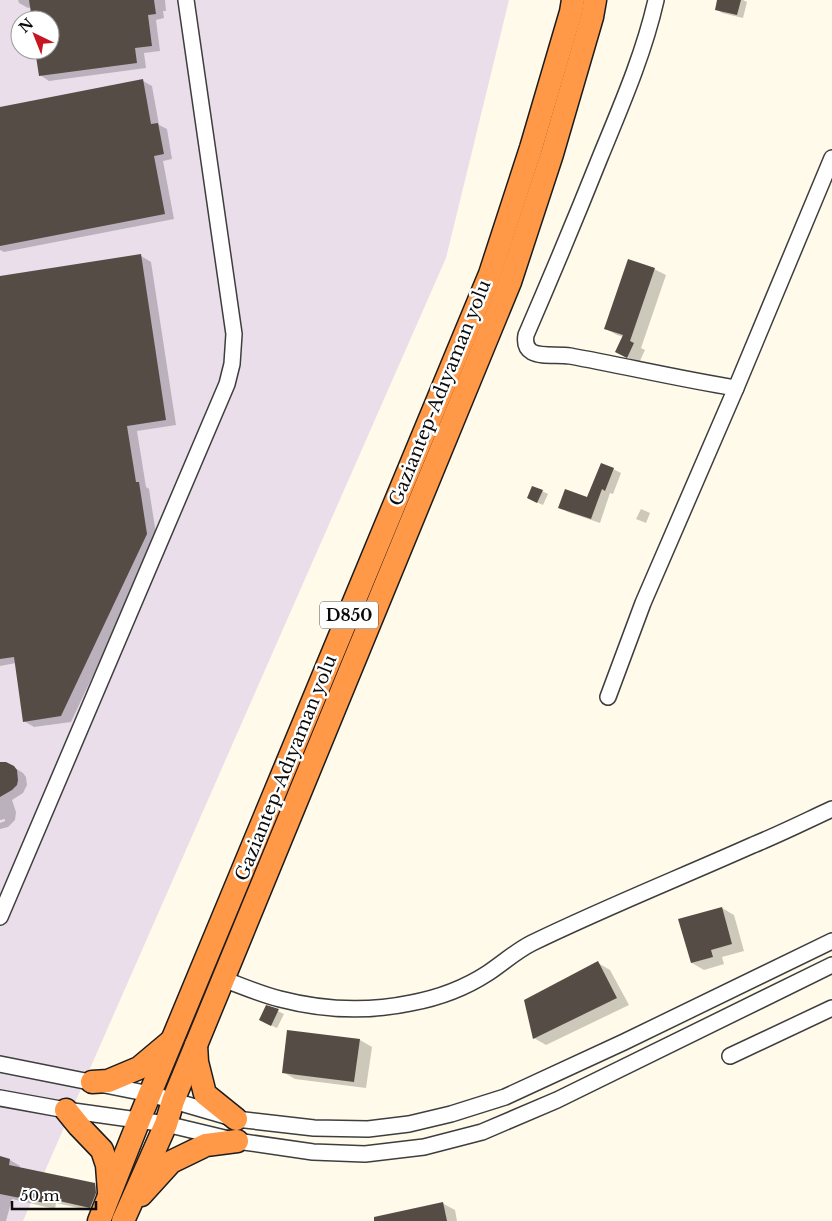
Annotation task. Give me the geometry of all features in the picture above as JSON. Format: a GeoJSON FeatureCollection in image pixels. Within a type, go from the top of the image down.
{"type":"FeatureCollection","features":[{"type":"Feature","properties":{"kind":"highway","name":"Gaziantep-Adıyaman yolu"},"geometry":{"type":"LineString","coordinates":[[99,1221],[139,1120],[490,274],[531,148],[573,0]]}},
{"type":"Feature","properties":{"kind":"highway","name":"Gaziantep-Adıyaman yolu"},"geometry":{"type":"LineString","coordinates":[[126,1215],[166,1124],[173,1101],[510,282],[552,154],[592,17],[595,0]]}},
{"type":"Feature","properties":{"kind":"highway"},"geometry":{"type":"LineString","coordinates":[[92,1082],[108,1081],[139,1068],[173,1040]]}},
{"type":"Feature","properties":{"kind":"highway"},"geometry":{"type":"LineString","coordinates":[[126,1215],[171,1162],[237,1130],[206,1094],[197,1062],[196,1045]]}},
{"type":"Feature","properties":{"kind":"highway"},"geometry":{"type":"LineString","coordinates":[[66,1110],[102,1150],[107,1165],[109,1196]]}},
{"type":"Feature","properties":{"kind":"street"},"geometry":{"type":"LineString","coordinates":[[0,917],[227,384],[232,364],[234,334],[186,0]]}},
{"type":"Feature","properties":{"kind":"street"},"geometry":{"type":"LineString","coordinates":[[656,0],[638,62],[626,95],[526,335],[525,343],[528,349],[538,354],[562,355],[636,368],[696,382],[736,388]]}},
{"type":"Feature","properties":{"kind":"street"},"geometry":{"type":"LineString","coordinates":[[608,697],[642,603],[736,388],[832,158]]}},
{"type":"Feature","properties":{"kind":"street"},"geometry":{"type":"LineString","coordinates":[[223,979],[278,999],[315,1006],[376,1008],[421,1002],[472,982],[530,944],[832,809]]}},
{"type":"Feature","properties":{"kind":"street"},"geometry":{"type":"LineString","coordinates":[[0,1098],[66,1110],[166,1124],[237,1130],[368,1129],[409,1124],[451,1114],[505,1097],[624,1042],[832,941]]}},
{"type":"Feature","properties":{"kind":"street"},"geometry":{"type":"LineString","coordinates":[[0,1064],[150,1094],[173,1101],[237,1130],[313,1152],[365,1154],[424,1147],[482,1132],[557,1100],[832,965]]}},
{"type":"Feature","properties":{"kind":"street"},"geometry":{"type":"LineString","coordinates":[[730,1056],[832,1008]]}},
{"type":"Feature","properties":{"kind":"shaded area"},"geometry":{"type":"Polygon","coordinates":[[[0,0],[509,0],[446,258],[23,1221],[0,1221],[0,0]]]}},
{"type":"Feature","properties":{"kind":"building"},"geometry":{"type":"Polygon","coordinates":[[[29,0],[154,0],[156,14],[148,15],[152,46],[135,48],[137,63],[39,76],[37,60],[60,60],[60,10],[30,10],[29,0]]]}},
{"type":"Feature","properties":{"kind":"building"},"geometry":{"type":"Polygon","coordinates":[[[717,0],[741,0],[737,15],[715,10],[717,0]]]}},
{"type":"Feature","properties":{"kind":"building"},"geometry":{"type":"Polygon","coordinates":[[[143,79],[151,124],[158,123],[164,154],[154,156],[165,214],[0,246],[0,107],[143,79]]]}},
{"type":"Feature","properties":{"kind":"building"},"geometry":{"type":"Polygon","coordinates":[[[141,254],[166,420],[127,426],[136,482],[139,482],[147,534],[61,716],[23,722],[14,657],[0,659],[0,276],[141,254]]]}},
{"type":"Feature","properties":{"kind":"building"},"geometry":{"type":"Polygon","coordinates":[[[628,259],[655,268],[630,341],[634,343],[627,358],[615,352],[623,335],[604,329],[628,259]]]}},
{"type":"Feature","properties":{"kind":"building"},"geometry":{"type":"Polygon","coordinates":[[[601,463],[614,468],[605,491],[602,489],[591,519],[558,508],[565,489],[587,497],[601,463]]]}},
{"type":"Feature","properties":{"kind":"building"},"geometry":{"type":"Polygon","coordinates":[[[532,486],[543,490],[537,503],[527,498],[532,486]]]}},
{"type":"Feature","properties":{"kind":"building"},"geometry":{"type":"Polygon","coordinates":[[[0,762],[6,762],[14,766],[17,770],[18,780],[17,785],[12,790],[0,797],[0,762]]]}},
{"type":"Feature","properties":{"kind":"building"},"geometry":{"type":"Polygon","coordinates":[[[722,907],[732,944],[711,950],[713,957],[691,963],[678,919],[722,907]]]}},
{"type":"Feature","properties":{"kind":"building"},"geometry":{"type":"Polygon","coordinates":[[[598,961],[617,998],[533,1039],[524,1000],[598,961]]]}},
{"type":"Feature","properties":{"kind":"building"},"geometry":{"type":"Polygon","coordinates":[[[266,1005],[279,1009],[271,1026],[259,1020],[266,1005]]]}},
{"type":"Feature","properties":{"kind":"building"},"geometry":{"type":"Polygon","coordinates":[[[287,1030],[360,1039],[354,1082],[282,1073],[287,1030]]]}},
{"type":"Feature","properties":{"kind":"building"},"geometry":{"type":"Polygon","coordinates":[[[0,1156],[10,1159],[9,1165],[95,1183],[96,1193],[90,1208],[46,1198],[45,1203],[0,1194],[0,1156]]]}},
{"type":"Feature","properties":{"kind":"building"},"geometry":{"type":"Polygon","coordinates":[[[443,1202],[447,1221],[374,1221],[374,1217],[443,1202]]]}}]}
